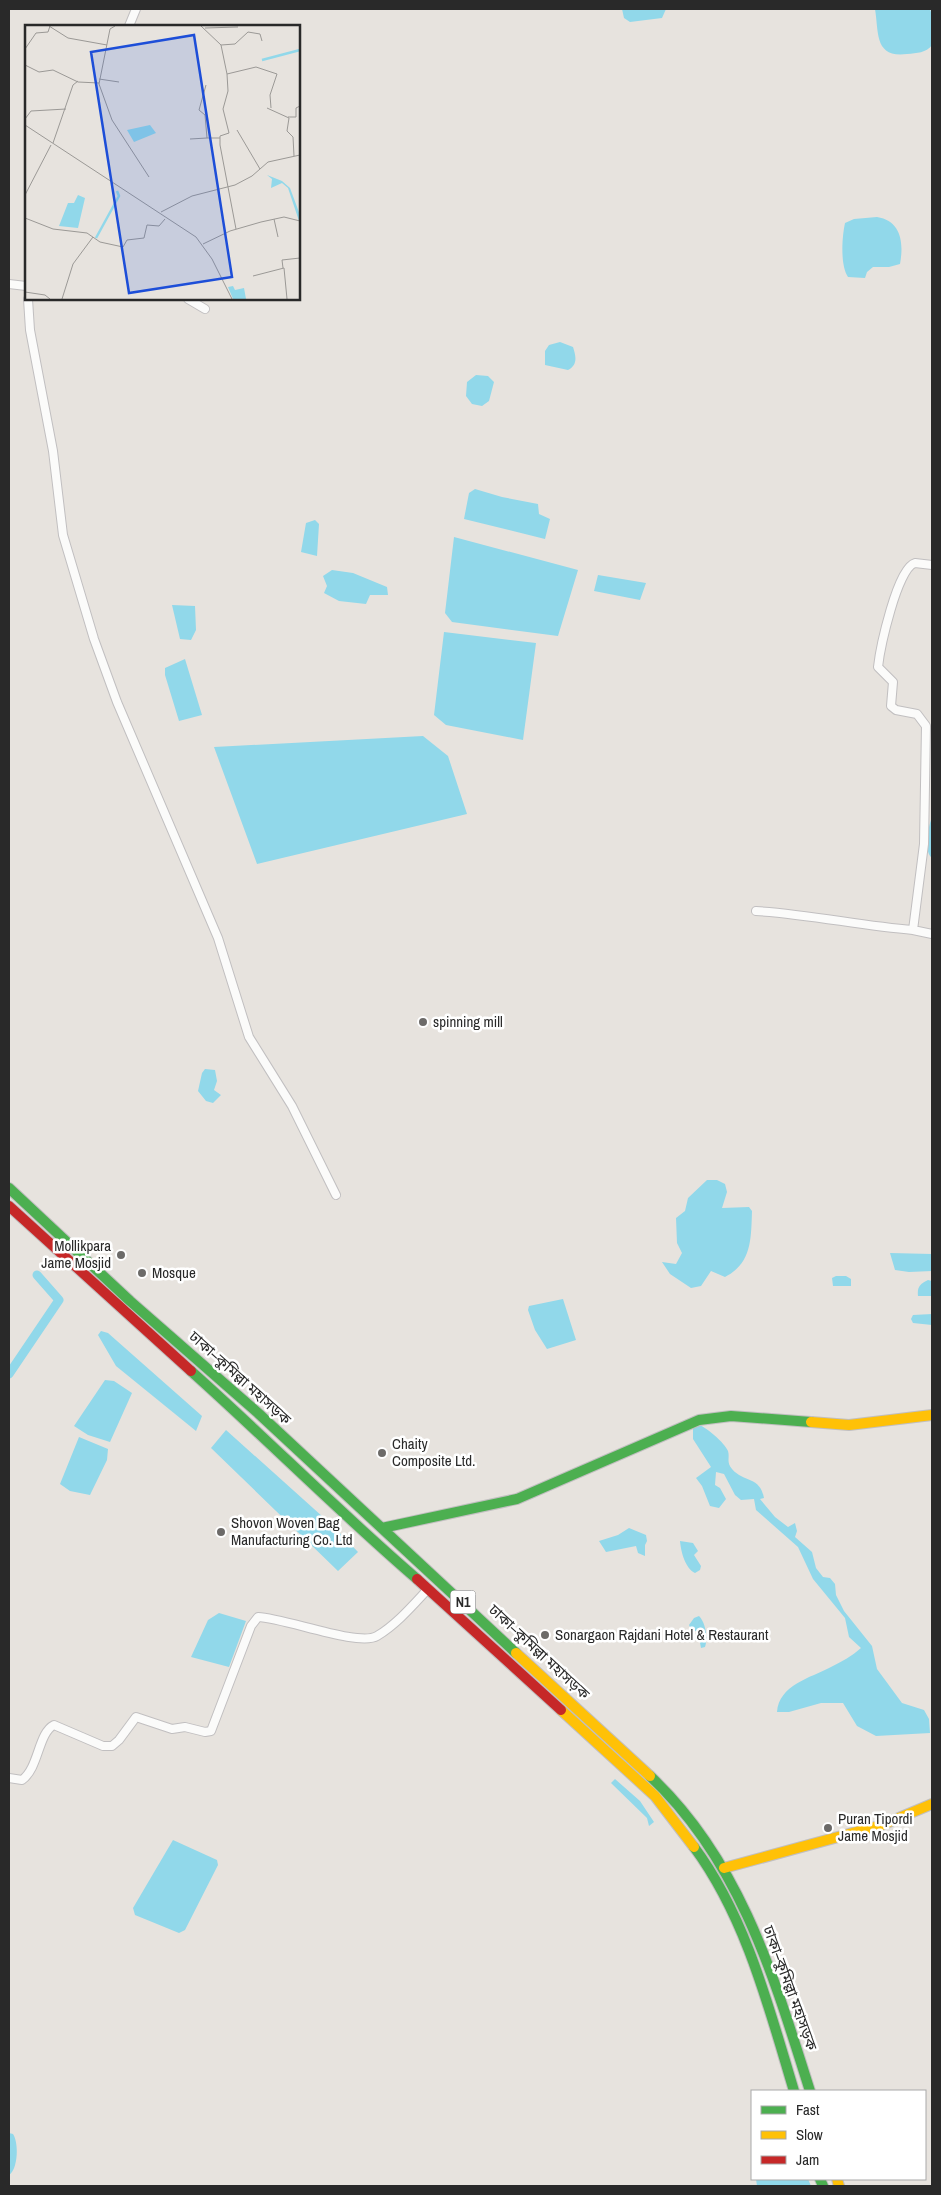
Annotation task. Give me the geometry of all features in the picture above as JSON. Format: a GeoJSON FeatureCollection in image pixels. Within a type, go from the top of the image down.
{"type":"FeatureCollection","features":[{"type":"Feature","properties":{"kind":"main road","name":"ঢাকা–কুমিল্লা মহাসড়ক"},"geometry":{"type":"LineString","coordinates":[[9,1188],[130,1301],[258,1413],[670,1795],[722,1865],[750,1923],[784,2007],[810,2090]]}},
{"type":"Feature","properties":{"kind":"main road","name":"ঢাকা–কুমিল্লা মহাসড়ক"},"geometry":{"type":"LineString","coordinates":[[9,1206],[247,1421],[356,1527],[428,1589],[655,1796],[710,1869],[733,1915],[765,1995],[794,2090]]}},
{"type":"Feature","properties":{"kind":"main road"},"geometry":{"type":"LineString","coordinates":[[382,1528],[517,1499],[699,1420],[731,1416],[849,1425],[932,1415]]}},
{"type":"Feature","properties":{"kind":"main road"},"geometry":{"type":"LineString","coordinates":[[710,1869],[882,1825],[932,1804]]}},
{"type":"Feature","properties":{"kind":"street"},"geometry":{"type":"LineString","coordinates":[[129,25],[136,9]]}},
{"type":"Feature","properties":{"kind":"street"},"geometry":{"type":"LineString","coordinates":[[9,284],[25,286]]}},
{"type":"Feature","properties":{"kind":"street"},"geometry":{"type":"LineString","coordinates":[[28,300],[30,330],[53,451],[63,535],[94,639],[117,702],[218,938],[248,1036],[292,1106],[336,1195]]}},
{"type":"Feature","properties":{"kind":"street"},"geometry":{"type":"LineString","coordinates":[[190,300],[205,309]]}},
{"type":"Feature","properties":{"kind":"street"},"geometry":{"type":"LineString","coordinates":[[914,930],[924,844],[926,726],[917,714],[896,710],[891,706],[892,682],[878,667],[886,629],[907,566],[914,563],[932,565]]}},
{"type":"Feature","properties":{"kind":"street"},"geometry":{"type":"LineString","coordinates":[[756,911],[798,914],[881,928],[914,930],[932,934]]}},
{"type":"Feature","properties":{"kind":"street"},"geometry":{"type":"LineString","coordinates":[[9,1778],[22,1780],[29,1775],[46,1734],[54,1725],[103,1746],[112,1746],[119,1740],[136,1716],[172,1729],[185,1727],[205,1732],[210,1731],[251,1626],[258,1617],[292,1622],[362,1640],[376,1637],[406,1612],[428,1589]]}},
{"type":"Feature","properties":{"kind":"water"},"geometry":{"type":"Polygon","coordinates":[[[622,9],[666,9],[662,18],[630,22],[624,18],[622,9]]]}},
{"type":"Feature","properties":{"kind":"water"},"geometry":{"type":"Polygon","coordinates":[[[875,9],[930,9],[932,15],[932,45],[927,50],[918,53],[896,54],[889,52],[883,48],[880,42],[875,9]]]}},
{"type":"Feature","properties":{"kind":"water"},"geometry":{"type":"Polygon","coordinates":[[[877,217],[891,223],[899,234],[901,241],[900,264],[889,267],[873,267],[867,272],[865,278],[848,277],[845,272],[843,258],[845,223],[854,219],[877,217]]]}},
{"type":"Feature","properties":{"kind":"water"},"geometry":{"type":"Polygon","coordinates":[[[560,342],[573,347],[574,350],[575,363],[568,370],[545,365],[545,351],[549,345],[560,342]]]}},
{"type":"Feature","properties":{"kind":"water"},"geometry":{"type":"Polygon","coordinates":[[[476,375],[488,376],[494,382],[489,401],[482,406],[472,404],[466,396],[467,382],[476,375]]]}},
{"type":"Feature","properties":{"kind":"water"},"geometry":{"type":"Polygon","coordinates":[[[475,489],[502,497],[538,504],[539,514],[550,519],[545,539],[464,519],[469,493],[475,489]]]}},
{"type":"Feature","properties":{"kind":"water"},"geometry":{"type":"Polygon","coordinates":[[[315,520],[319,524],[317,556],[301,552],[306,523],[315,520]]]}},
{"type":"Feature","properties":{"kind":"water"},"geometry":{"type":"Polygon","coordinates":[[[454,537],[578,570],[558,636],[452,622],[445,613],[454,537]]]}},
{"type":"Feature","properties":{"kind":"water"},"geometry":{"type":"Polygon","coordinates":[[[332,570],[353,573],[387,587],[388,595],[370,595],[366,604],[339,601],[324,593],[327,586],[323,576],[332,570]]]}},
{"type":"Feature","properties":{"kind":"water"},"geometry":{"type":"Polygon","coordinates":[[[598,575],[646,583],[640,600],[594,591],[598,575]]]}},
{"type":"Feature","properties":{"kind":"water"},"geometry":{"type":"Polygon","coordinates":[[[172,605],[195,606],[196,630],[191,640],[180,639],[172,605]]]}},
{"type":"Feature","properties":{"kind":"water"},"geometry":{"type":"Polygon","coordinates":[[[444,632],[536,643],[523,740],[446,725],[434,715],[444,632]]]}},
{"type":"Feature","properties":{"kind":"water"},"geometry":{"type":"Polygon","coordinates":[[[185,659],[202,715],[179,721],[165,675],[165,668],[185,659]]]}},
{"type":"Feature","properties":{"kind":"water"},"geometry":{"type":"Polygon","coordinates":[[[423,736],[448,756],[467,814],[257,864],[214,747],[423,736]]]}},
{"type":"Feature","properties":{"kind":"water"},"geometry":{"type":"Polygon","coordinates":[[[932,817],[932,858],[927,844],[932,817]]]}},
{"type":"Feature","properties":{"kind":"water"},"geometry":{"type":"Polygon","coordinates":[[[205,1069],[215,1070],[217,1081],[214,1090],[221,1095],[213,1103],[206,1101],[198,1091],[202,1073],[205,1069]]]}},
{"type":"Feature","properties":{"kind":"water"},"geometry":{"type":"Polygon","coordinates":[[[707,1180],[717,1180],[725,1184],[727,1192],[722,1208],[749,1207],[752,1211],[750,1240],[745,1257],[734,1271],[725,1277],[711,1271],[701,1286],[691,1288],[670,1274],[662,1262],[676,1264],[682,1253],[677,1243],[676,1218],[685,1211],[688,1198],[707,1180]]]}},
{"type":"Feature","properties":{"kind":"water"},"geometry":{"type":"Polygon","coordinates":[[[890,1253],[932,1254],[932,1271],[909,1272],[895,1270],[890,1253]]]}},
{"type":"Feature","properties":{"kind":"water"},"geometry":{"type":"Polygon","coordinates":[[[846,1276],[851,1279],[851,1286],[833,1286],[832,1278],[846,1276]]]}},
{"type":"Feature","properties":{"kind":"water"},"geometry":{"type":"Polygon","coordinates":[[[928,1280],[932,1281],[932,1296],[918,1296],[920,1286],[928,1280]]]}},
{"type":"Feature","properties":{"kind":"water"},"geometry":{"type":"Polygon","coordinates":[[[563,1299],[576,1340],[547,1349],[535,1330],[528,1310],[529,1306],[563,1299]]]}},
{"type":"Feature","properties":{"kind":"water"},"geometry":{"type":"Polygon","coordinates":[[[932,1314],[932,1325],[913,1323],[911,1319],[913,1315],[932,1314]]]}},
{"type":"Feature","properties":{"kind":"water"},"geometry":{"type":"Polygon","coordinates":[[[101,1331],[108,1333],[202,1416],[196,1431],[116,1366],[98,1335],[101,1331]]]}},
{"type":"Feature","properties":{"kind":"water"},"geometry":{"type":"Polygon","coordinates":[[[105,1380],[114,1381],[132,1393],[110,1442],[88,1435],[74,1426],[105,1380]]]}},
{"type":"Feature","properties":{"kind":"water"},"geometry":{"type":"Polygon","coordinates":[[[697,1424],[710,1431],[726,1448],[729,1464],[732,1469],[759,1486],[764,1498],[760,1499],[775,1517],[788,1527],[795,1523],[797,1531],[795,1537],[812,1552],[816,1568],[823,1577],[830,1578],[835,1584],[836,1595],[844,1611],[872,1646],[877,1669],[902,1703],[924,1710],[929,1719],[930,1733],[876,1736],[857,1726],[843,1703],[821,1703],[789,1712],[777,1712],[783,1695],[789,1689],[805,1679],[843,1661],[861,1648],[849,1637],[845,1618],[813,1579],[798,1547],[756,1510],[754,1499],[741,1500],[735,1495],[724,1474],[716,1472],[715,1485],[720,1488],[726,1499],[719,1508],[710,1506],[702,1486],[696,1478],[711,1467],[693,1439],[693,1427],[697,1424]]]}},
{"type":"Feature","properties":{"kind":"water"},"geometry":{"type":"Polygon","coordinates":[[[226,1430],[333,1526],[358,1552],[338,1571],[211,1448],[226,1430]]]}},
{"type":"Feature","properties":{"kind":"water"},"geometry":{"type":"Polygon","coordinates":[[[79,1437],[108,1449],[107,1460],[90,1495],[70,1491],[60,1484],[79,1437]]]}},
{"type":"Feature","properties":{"kind":"water"},"geometry":{"type":"Polygon","coordinates":[[[629,1528],[646,1535],[645,1556],[638,1553],[636,1546],[606,1552],[599,1541],[618,1535],[629,1528]]]}},
{"type":"Feature","properties":{"kind":"water"},"geometry":{"type":"Polygon","coordinates":[[[680,1541],[693,1543],[698,1551],[694,1555],[701,1566],[700,1570],[695,1573],[686,1564],[680,1541]]]}},
{"type":"Feature","properties":{"kind":"water"},"geometry":{"type":"Polygon","coordinates":[[[219,1613],[246,1621],[229,1667],[191,1657],[208,1620],[219,1613]]]}},
{"type":"Feature","properties":{"kind":"water"},"geometry":{"type":"Polygon","coordinates":[[[699,1616],[705,1627],[706,1636],[705,1647],[701,1648],[698,1632],[691,1629],[689,1625],[694,1618],[699,1616]]]}},
{"type":"Feature","properties":{"kind":"water"},"geometry":{"type":"Polygon","coordinates":[[[615,1779],[640,1801],[654,1822],[649,1826],[647,1818],[611,1783],[615,1779]]]}},
{"type":"Feature","properties":{"kind":"water"},"geometry":{"type":"Polygon","coordinates":[[[173,1840],[217,1860],[218,1865],[185,1930],[179,1933],[135,1915],[133,1908],[173,1840]]]}},
{"type":"Feature","properties":{"kind":"water"},"geometry":{"type":"Polygon","coordinates":[[[9,2133],[13,2134],[15,2138],[17,2149],[16,2162],[9,2175],[9,2133]]]}},
{"type":"Feature","properties":{"kind":"water"},"geometry":{"type":"Polygon","coordinates":[[[756,2180],[808,2180],[811,2186],[757,2186],[756,2180]]]}},
{"type":"Feature","properties":{"kind":"waterway"},"geometry":{"type":"LineString","coordinates":[[9,1374],[59,1300],[37,1275]]}},
{"type":"Feature","properties":{"kind":"traffic: fast"},"geometry":{"type":"LineString","coordinates":[[9,1188],[130,1301],[258,1413],[516,1653]]}},
{"type":"Feature","properties":{"kind":"traffic: fast"},"geometry":{"type":"LineString","coordinates":[[191,1371],[359,1528],[417,1579]]}},
{"type":"Feature","properties":{"kind":"traffic: fast"},"geometry":{"type":"LineString","coordinates":[[382,1528],[517,1499],[699,1420],[731,1416],[811,1422]]}},
{"type":"Feature","properties":{"kind":"traffic: fast"},"geometry":{"type":"LineString","coordinates":[[650,1776],[681,1809],[708,1845],[731,1883],[767,1963],[810,2090]]}},
{"type":"Feature","properties":{"kind":"traffic: fast"},"geometry":{"type":"LineString","coordinates":[[694,1847],[712,1874],[742,1933],[765,1996],[794,2090]]}},
{"type":"Feature","properties":{"kind":"traffic: fast"},"geometry":{"type":"LineString","coordinates":[[820,2180],[823,2186]]}},
{"type":"Feature","properties":{"kind":"traffic: slow"},"geometry":{"type":"LineString","coordinates":[[811,1422],[849,1425],[932,1415]]}},
{"type":"Feature","properties":{"kind":"traffic: slow"},"geometry":{"type":"LineString","coordinates":[[516,1653],[650,1776]]}},
{"type":"Feature","properties":{"kind":"traffic: slow"},"geometry":{"type":"LineString","coordinates":[[561,1710],[655,1796],[694,1847]]}},
{"type":"Feature","properties":{"kind":"traffic: slow"},"geometry":{"type":"LineString","coordinates":[[724,1868],[882,1825],[932,1804]]}},
{"type":"Feature","properties":{"kind":"traffic: slow"},"geometry":{"type":"LineString","coordinates":[[837,2180],[839,2186]]}},
{"type":"Feature","properties":{"kind":"traffic: jam"},"geometry":{"type":"LineString","coordinates":[[9,1206],[191,1371]]}},
{"type":"Feature","properties":{"kind":"traffic: jam"},"geometry":{"type":"LineString","coordinates":[[417,1579],[561,1710]]}},
{"type":"Feature","properties":{"kind":"place","name":"spinning mill"},"geometry":{"type":"Point","coordinates":[423,1022]}},
{"type":"Feature","properties":{"kind":"place","name":"Mollikpara Jame Mosjid"},"geometry":{"type":"Point","coordinates":[121,1255]}},
{"type":"Feature","properties":{"kind":"place","name":"Mosque"},"geometry":{"type":"Point","coordinates":[142,1273]}},
{"type":"Feature","properties":{"kind":"place","name":"Chaity Composite Ltd."},"geometry":{"type":"Point","coordinates":[382,1453]}},
{"type":"Feature","properties":{"kind":"place","name":"Shovon Woven Bag Manufacturing Co. Ltd"},"geometry":{"type":"Point","coordinates":[221,1532]}},
{"type":"Feature","properties":{"kind":"place","name":"Sonargaon Rajdani Hotel & Restaurant"},"geometry":{"type":"Point","coordinates":[545,1635]}},
{"type":"Feature","properties":{"kind":"place","name":"Puran Tipordi Jame Mosjid"},"geometry":{"type":"Point","coordinates":[828,1828]}}]}
